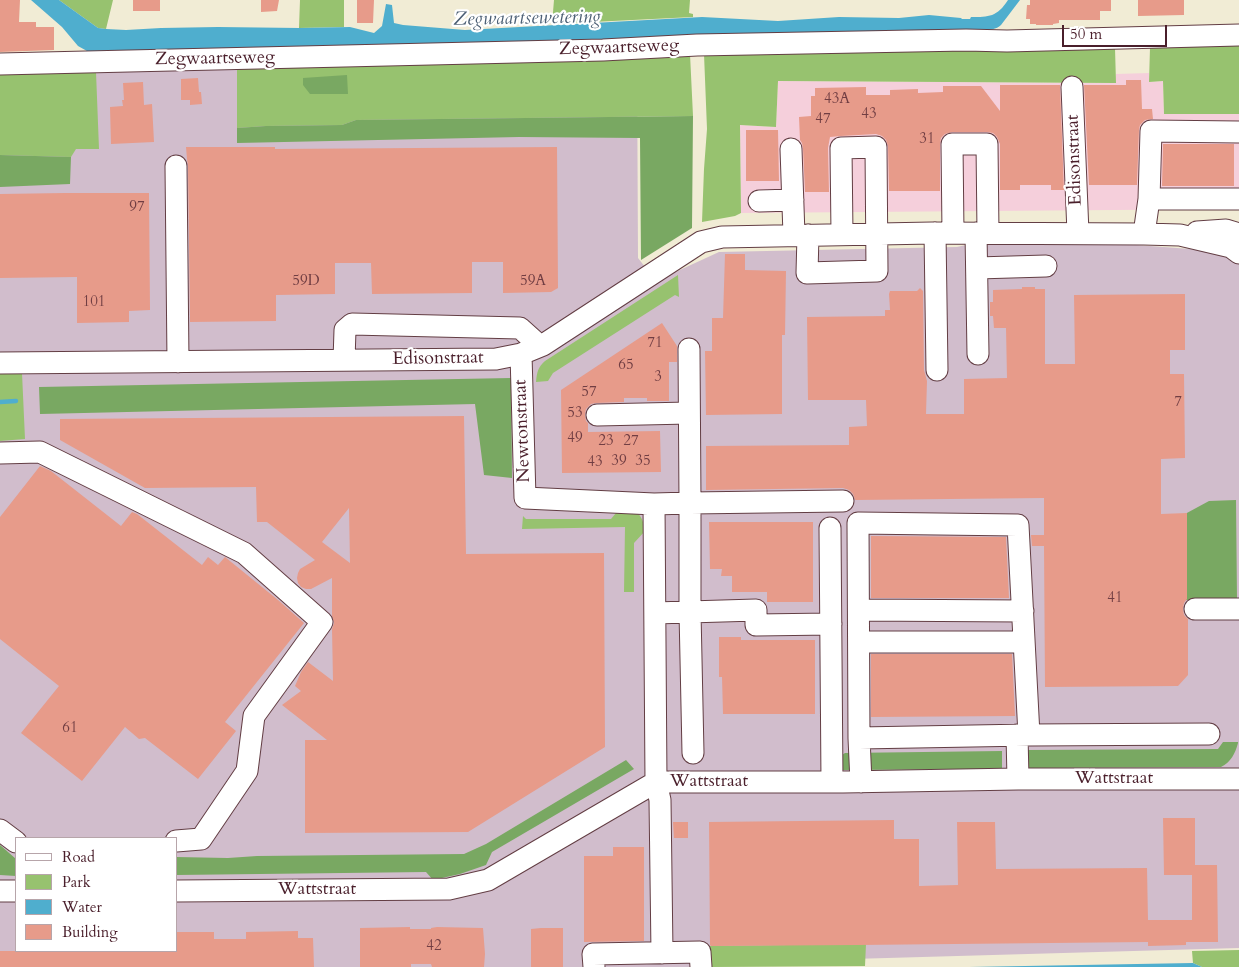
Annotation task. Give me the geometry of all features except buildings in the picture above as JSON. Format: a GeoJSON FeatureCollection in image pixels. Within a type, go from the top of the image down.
{"type":"FeatureCollection","features":[{"type":"Feature","properties":{"kind":"street","name":"Zegwaartseweg"},"geometry":{"type":"LineString","coordinates":[[0,64],[603,50],[715,44],[956,40],[1007,41],[1239,35]]}},
{"type":"Feature","properties":{"kind":"street","name":"Edisonstraat"},"geometry":{"type":"LineString","coordinates":[[1072,87],[1078,233]]}},
{"type":"Feature","properties":{"kind":"street"},"geometry":{"type":"LineString","coordinates":[[1144,234],[1149,199],[1151,131],[1239,132]]}},
{"type":"Feature","properties":{"kind":"street"},"geometry":{"type":"LineString","coordinates":[[937,370],[944,233],[952,144],[987,144],[982,233],[977,268],[978,354]]}},
{"type":"Feature","properties":{"kind":"street"},"geometry":{"type":"LineString","coordinates":[[791,149],[793,200],[807,273],[877,270],[876,147],[841,148],[842,234]]}},
{"type":"Feature","properties":{"kind":"street"},"geometry":{"type":"LineString","coordinates":[[176,166],[178,362]]}},
{"type":"Feature","properties":{"kind":"street"},"geometry":{"type":"LineString","coordinates":[[1149,199],[1239,198]]}},
{"type":"Feature","properties":{"kind":"street"},"geometry":{"type":"LineString","coordinates":[[759,201],[793,200]]}},
{"type":"Feature","properties":{"kind":"street","name":"Edisonstraat"},"geometry":{"type":"LineString","coordinates":[[0,363],[496,358],[531,350],[701,242],[722,237],[944,233],[1180,235],[1202,231],[1226,230],[1239,234]]}},
{"type":"Feature","properties":{"kind":"street","name":"Edisonstraat"},"geometry":{"type":"LineString","coordinates":[[1180,235],[1231,248],[1239,253]]}},
{"type":"Feature","properties":{"kind":"street"},"geometry":{"type":"LineString","coordinates":[[977,268],[1046,266]]}},
{"type":"Feature","properties":{"kind":"street"},"geometry":{"type":"LineString","coordinates":[[344,360],[345,330],[352,324],[520,328],[531,350]]}},
{"type":"Feature","properties":{"kind":"street"},"geometry":{"type":"LineString","coordinates":[[689,349],[690,612],[693,753]]}},
{"type":"Feature","properties":{"kind":"street","name":"Newtonstraat"},"geometry":{"type":"LineString","coordinates":[[531,350],[525,498],[654,504]]}},
{"type":"Feature","properties":{"kind":"street"},"geometry":{"type":"LineString","coordinates":[[597,415],[689,413]]}},
{"type":"Feature","properties":{"kind":"street"},"geometry":{"type":"LineString","coordinates":[[0,453],[40,452],[244,553],[322,622],[254,716],[247,772],[201,839],[178,841]]}},
{"type":"Feature","properties":{"kind":"street"},"geometry":{"type":"LineString","coordinates":[[662,953],[660,800],[656,782],[654,504],[843,501]]}},
{"type":"Feature","properties":{"kind":"street"},"geometry":{"type":"LineString","coordinates":[[861,782],[858,523],[1018,525],[1024,642],[1023,735],[1018,779]]}},
{"type":"Feature","properties":{"kind":"street"},"geometry":{"type":"LineString","coordinates":[[830,528],[832,782]]}},
{"type":"Feature","properties":{"kind":"street"},"geometry":{"type":"LineString","coordinates":[[1195,609],[1239,609]]}},
{"type":"Feature","properties":{"kind":"street"},"geometry":{"type":"LineString","coordinates":[[655,613],[756,610],[756,624],[831,624]]}},
{"type":"Feature","properties":{"kind":"street"},"geometry":{"type":"LineString","coordinates":[[859,610],[1023,611]]}},
{"type":"Feature","properties":{"kind":"street"},"geometry":{"type":"LineString","coordinates":[[859,642],[1024,642]]}},
{"type":"Feature","properties":{"kind":"street"},"geometry":{"type":"LineString","coordinates":[[859,738],[1209,734]]}},
{"type":"Feature","properties":{"kind":"street","name":"Wattstraat"},"geometry":{"type":"LineString","coordinates":[[178,891],[449,889],[488,880],[656,782],[1239,778]]}},
{"type":"Feature","properties":{"kind":"street"},"geometry":{"type":"LineString","coordinates":[[0,830],[15,841]]}},
{"type":"Feature","properties":{"kind":"street"},"geometry":{"type":"LineString","coordinates":[[0,892],[15,891]]}},
{"type":"Feature","properties":{"kind":"street"},"geometry":{"type":"LineString","coordinates":[[594,967],[593,954],[700,952],[700,967]]}},
{"type":"Feature","properties":{"kind":"shaded area"},"geometry":{"type":"Polygon","coordinates":[[[637,56],[638,258],[656,281],[719,252],[957,247],[988,240],[1070,240],[1217,251],[1239,250],[1239,948],[711,963],[711,967],[0,967],[0,65],[637,56]]]}},
{"type":"Feature","properties":{"kind":"shaded area"},"geometry":{"type":"Polygon","coordinates":[[[1149,73],[1149,82],[1163,81],[1164,114],[1239,114],[1239,209],[741,213],[740,125],[776,127],[778,81],[1115,83],[1116,74],[1149,73]]]}},
{"type":"Feature","properties":{"kind":"green space"},"geometry":{"type":"Polygon","coordinates":[[[59,0],[113,0],[106,29],[98,28],[59,0]]]}},
{"type":"Feature","properties":{"kind":"green space"},"geometry":{"type":"Polygon","coordinates":[[[300,0],[344,0],[344,27],[299,28],[300,0]]]}},
{"type":"Feature","properties":{"kind":"green space"},"geometry":{"type":"Polygon","coordinates":[[[554,0],[690,0],[689,13],[693,14],[693,17],[552,24],[554,0]]]}},
{"type":"Feature","properties":{"kind":"green space"},"geometry":{"type":"Polygon","coordinates":[[[1239,45],[1239,114],[1164,114],[1163,81],[1149,82],[1150,48],[1239,45]]]}},
{"type":"Feature","properties":{"kind":"green space"},"geometry":{"type":"Polygon","coordinates":[[[1115,48],[1116,83],[778,81],[776,127],[740,125],[741,213],[735,216],[702,222],[707,129],[704,54],[1115,48]]]}},
{"type":"Feature","properties":{"kind":"green space"},"geometry":{"type":"Polygon","coordinates":[[[690,54],[693,116],[356,120],[342,125],[237,128],[237,67],[690,54]]]}},
{"type":"Feature","properties":{"kind":"green space"},"geometry":{"type":"Polygon","coordinates":[[[0,72],[96,72],[99,149],[76,149],[71,157],[0,155],[0,72]]]}},
{"type":"Feature","properties":{"kind":"green space"},"geometry":{"type":"Polygon","coordinates":[[[347,75],[348,94],[310,94],[303,85],[303,78],[347,75]]]}},
{"type":"Feature","properties":{"kind":"green space"},"geometry":{"type":"Polygon","coordinates":[[[693,116],[692,228],[641,260],[640,138],[519,137],[237,143],[237,128],[342,125],[356,120],[693,116]]]}},
{"type":"Feature","properties":{"kind":"green space"},"geometry":{"type":"Polygon","coordinates":[[[0,155],[71,157],[70,184],[0,187],[0,155]]]}},
{"type":"Feature","properties":{"kind":"green space"},"geometry":{"type":"Polygon","coordinates":[[[678,275],[679,297],[675,295],[553,373],[548,381],[536,382],[538,370],[545,361],[678,275]]]}},
{"type":"Feature","properties":{"kind":"green space"},"geometry":{"type":"Polygon","coordinates":[[[22,373],[25,439],[0,441],[0,374],[22,373]]]}},
{"type":"Feature","properties":{"kind":"green space"},"geometry":{"type":"Polygon","coordinates":[[[511,378],[512,478],[484,475],[475,404],[40,414],[39,387],[511,378]]]}},
{"type":"Feature","properties":{"kind":"green space"},"geometry":{"type":"Polygon","coordinates":[[[1236,500],[1237,600],[1186,600],[1185,514],[1209,501],[1236,500]]]}},
{"type":"Feature","properties":{"kind":"green space"},"geometry":{"type":"Polygon","coordinates":[[[621,507],[635,511],[641,517],[645,531],[634,543],[634,592],[624,592],[625,527],[522,529],[523,516],[526,519],[611,519],[621,507]]]}},
{"type":"Feature","properties":{"kind":"green space"},"geometry":{"type":"Polygon","coordinates":[[[1223,742],[1238,743],[1232,757],[1221,767],[1027,768],[1028,750],[1218,749],[1223,742]]]}},
{"type":"Feature","properties":{"kind":"green space"},"geometry":{"type":"Polygon","coordinates":[[[1002,751],[1002,769],[839,770],[839,757],[845,753],[1002,751]]]}},
{"type":"Feature","properties":{"kind":"green space"},"geometry":{"type":"Polygon","coordinates":[[[626,760],[634,769],[492,852],[486,865],[460,874],[433,880],[426,872],[178,875],[178,857],[464,854],[486,844],[626,760]]]}},
{"type":"Feature","properties":{"kind":"green space"},"geometry":{"type":"Polygon","coordinates":[[[0,845],[15,858],[15,876],[0,875],[0,845]]]}},
{"type":"Feature","properties":{"kind":"green space"},"geometry":{"type":"Polygon","coordinates":[[[866,944],[865,966],[711,967],[709,946],[866,944]]]}},
{"type":"Feature","properties":{"kind":"green space"},"geometry":{"type":"Polygon","coordinates":[[[1239,950],[1239,967],[1202,967],[1193,963],[1192,951],[1239,950]]]}},
{"type":"Feature","properties":{"kind":"water"},"geometry":{"type":"Polygon","coordinates":[[[31,0],[59,0],[98,28],[106,29],[350,27],[374,33],[382,26],[386,4],[392,5],[394,23],[465,30],[702,17],[778,21],[839,17],[899,18],[929,15],[970,19],[971,17],[988,16],[996,13],[1008,0],[1020,0],[1001,25],[987,30],[961,29],[960,31],[796,35],[788,32],[721,37],[304,48],[87,51],[78,46],[62,27],[31,0]]]}},
{"type":"Feature","properties":{"kind":"water"},"geometry":{"type":"Polygon","coordinates":[[[1193,963],[1202,967],[969,967],[1193,963]]]}},
{"type":"Feature","properties":{"kind":"waterway"},"geometry":{"type":"LineString","coordinates":[[0,402],[16,401]]}},
{"type":"Feature","properties":{"kind":"water label","name":"Zegwaartsewetering"},"geometry":{"type":"Point","coordinates":[527,19]}}]}
